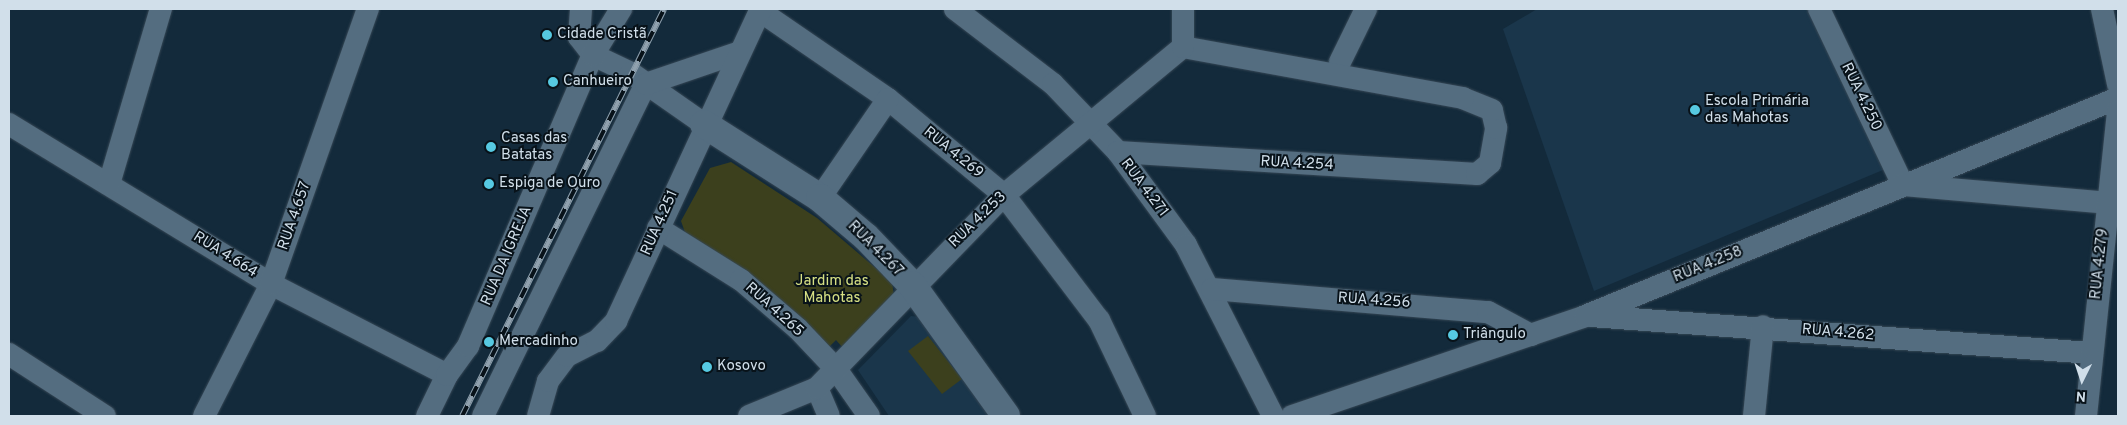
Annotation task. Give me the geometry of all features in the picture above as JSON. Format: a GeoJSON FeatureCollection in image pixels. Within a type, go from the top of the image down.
{"type":"FeatureCollection","features":[{"type":"Feature","properties":{"kind":"street"},"geometry":{"type":"LineString","coordinates":[[108,184],[161,9]]}},
{"type":"Feature","properties":{"kind":"street","name":"RUA 4.657"},"geometry":{"type":"LineString","coordinates":[[204,416],[271,284],[368,9]]}},
{"type":"Feature","properties":{"kind":"street"},"geometry":{"type":"LineString","coordinates":[[580,9],[579,37],[588,49],[646,84],[704,124]]}},
{"type":"Feature","properties":{"kind":"street","name":"RUA DA IGREJA"},"geometry":{"type":"LineString","coordinates":[[428,416],[447,375],[468,346],[588,49],[621,9]]}},
{"type":"Feature","properties":{"kind":"street","name":"RUA 4.271"},"geometry":{"type":"LineString","coordinates":[[955,9],[1054,84],[1093,122],[1118,152],[1186,245],[1212,289],[1273,416]]}},
{"type":"Feature","properties":{"kind":"street"},"geometry":{"type":"LineString","coordinates":[[1183,9],[1183,47]]}},
{"type":"Feature","properties":{"kind":"street"},"geometry":{"type":"LineString","coordinates":[[1340,62],[1366,9]]}},
{"type":"Feature","properties":{"kind":"street"},"geometry":{"type":"LineString","coordinates":[[2102,9],[2118,84]]}},
{"type":"Feature","properties":{"kind":"street","name":"RUA 4.251"},"geometry":{"type":"LineString","coordinates":[[538,416],[548,381],[567,356],[597,341],[616,321],[704,124],[761,10]]}},
{"type":"Feature","properties":{"kind":"street","name":"RUA 4.269"},"geometry":{"type":"LineString","coordinates":[[761,10],[888,99],[1004,195],[1099,320],[1145,416]]}},
{"type":"Feature","properties":{"kind":"street","name":"RUA 4.250"},"geometry":{"type":"LineString","coordinates":[[1821,10],[1903,185]]}},
{"type":"Feature","properties":{"kind":"street","name":"RUA 4.253"},"geometry":{"type":"LineString","coordinates":[[749,416],[817,388],[912,285],[1004,195],[1183,47]]}},
{"type":"Feature","properties":{"kind":"street","name":"RUA 4.254"},"geometry":{"type":"LineString","coordinates":[[1118,152],[1477,174],[1490,162],[1496,128],[1492,110],[1463,98],[1183,47]]}},
{"type":"Feature","properties":{"kind":"street"},"geometry":{"type":"LineString","coordinates":[[483,416],[646,84],[740,52]]}},
{"type":"Feature","properties":{"kind":"street","name":"RUA 4.258"},"geometry":{"type":"LineString","coordinates":[[1305,415],[1585,316],[2118,98]]}},
{"type":"Feature","properties":{"kind":"street"},"geometry":{"type":"LineString","coordinates":[[820,198],[888,99]]}},
{"type":"Feature","properties":{"kind":"street","name":"RUA 4.279"},"geometry":{"type":"LineString","coordinates":[[2086,416],[2091,353],[2118,112]]}},
{"type":"Feature","properties":{"kind":"street","name":"RUA 4.664"},"geometry":{"type":"LineString","coordinates":[[9,124],[271,284],[447,375]]}},
{"type":"Feature","properties":{"kind":"street","name":"RUA 4.267"},"geometry":{"type":"LineString","coordinates":[[704,124],[820,198],[866,236],[912,285],[1006,416]]}},
{"type":"Feature","properties":{"kind":"street"},"geometry":{"type":"LineString","coordinates":[[1903,185],[2107,203]]}},
{"type":"Feature","properties":{"kind":"street","name":"RUA 4.265"},"geometry":{"type":"LineString","coordinates":[[658,228],[741,280],[836,369],[869,416]]}},
{"type":"Feature","properties":{"kind":"street","name":"RUA 4.256"},"geometry":{"type":"LineString","coordinates":[[1212,289],[1488,312],[1531,335]]}},
{"type":"Feature","properties":{"kind":"street","name":"RUA 4.262"},"geometry":{"type":"LineString","coordinates":[[1585,316],[1764,326],[2091,353]]}},
{"type":"Feature","properties":{"kind":"street"},"geometry":{"type":"LineString","coordinates":[[1754,416],[1764,326]]}},
{"type":"Feature","properties":{"kind":"street"},"geometry":{"type":"LineString","coordinates":[[9,354],[105,416]]}},
{"type":"Feature","properties":{"kind":"street"},"geometry":{"type":"LineString","coordinates":[[817,388],[829,416]]}},
{"type":"Feature","properties":{"kind":"shaded area","name":"Escola Primária das Mahotas"},"geometry":{"type":"Polygon","coordinates":[[[1537,9],[1810,9],[1890,167],[1594,291],[1503,29],[1537,9]]]}},
{"type":"Feature","properties":{"kind":"shaded area"},"geometry":{"type":"Polygon","coordinates":[[[911,316],[920,317],[992,416],[889,416],[858,370],[911,316]]]}},
{"type":"Feature","properties":{"kind":"green space","name":"Jardim das Mahotas"},"geometry":{"type":"Polygon","coordinates":[[[731,162],[817,218],[892,282],[894,296],[843,348],[836,340],[829,347],[688,241],[681,221],[710,168],[731,162]]]}},
{"type":"Feature","properties":{"kind":"green space"},"geometry":{"type":"Polygon","coordinates":[[[928,336],[962,379],[942,394],[908,351],[928,336]]]}},
{"type":"Feature","properties":{"kind":"railway"},"geometry":{"type":"LineString","coordinates":[[462,416],[664,9]]}},
{"type":"Feature","properties":{"kind":"place","name":"Cidade Cristã"},"geometry":{"type":"Point","coordinates":[547,35]}},
{"type":"Feature","properties":{"kind":"place","name":"Canhueiro"},"geometry":{"type":"Point","coordinates":[553,82]}},
{"type":"Feature","properties":{"kind":"place","name":"Escola Primária das Mahotas"},"geometry":{"type":"Point","coordinates":[1695,110]}},
{"type":"Feature","properties":{"kind":"place","name":"Casas das Batatas"},"geometry":{"type":"Point","coordinates":[491,147]}},
{"type":"Feature","properties":{"kind":"place","name":"Espiga de Ouro"},"geometry":{"type":"Point","coordinates":[489,184]}},
{"type":"Feature","properties":{"kind":"place","name":"Triângulo"},"geometry":{"type":"Point","coordinates":[1453,335]}},
{"type":"Feature","properties":{"kind":"place","name":"Mercadinho"},"geometry":{"type":"Point","coordinates":[489,342]}},
{"type":"Feature","properties":{"kind":"place","name":"Kosovo"},"geometry":{"type":"Point","coordinates":[707,367]}}]}
